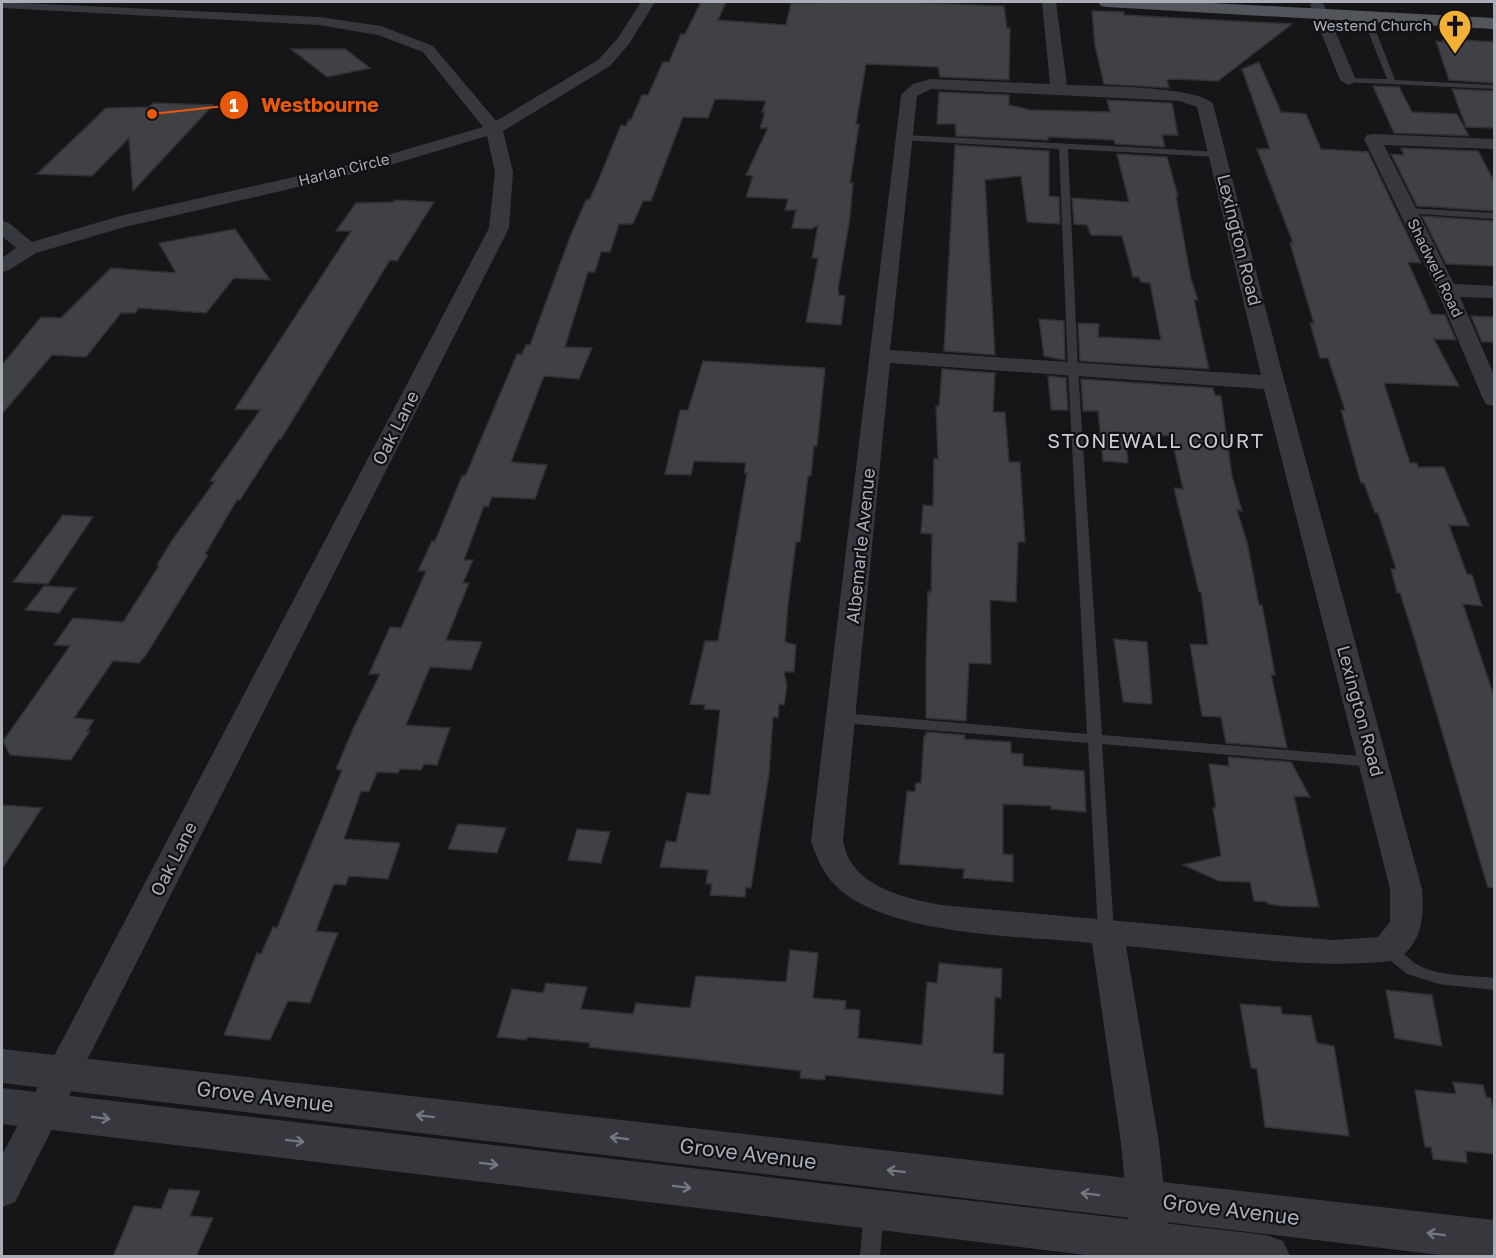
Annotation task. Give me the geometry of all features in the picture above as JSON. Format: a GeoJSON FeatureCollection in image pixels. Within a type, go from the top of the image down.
{"type":"FeatureCollection","features":[{"type":"Feature","properties":{"kind":"main road"},"geometry":{"type":"LineString","coordinates":[[1107,2],[1494,15]]}},
{"type":"Feature","properties":{"kind":"main road"},"geometry":{"type":"LineString","coordinates":[[1245,2],[1494,24]]}},
{"type":"Feature","properties":{"kind":"street","name":"Harlan Circle"},"geometry":{"type":"LineString","coordinates":[[2,266],[29,249],[120,222],[374,164],[494,129],[604,63],[624,41],[648,2]]}},
{"type":"Feature","properties":{"kind":"street"},"geometry":{"type":"LineString","coordinates":[[1049,2],[1059,88]]}},
{"type":"Feature","properties":{"kind":"street","name":"Oak Lane"},"geometry":{"type":"LineString","coordinates":[[2,4],[319,21],[381,31],[428,49],[494,129],[504,172],[499,228],[36,1097],[2,1191]]}},
{"type":"Feature","properties":{"kind":"street"},"geometry":{"type":"LineString","coordinates":[[1318,10],[1348,80]]}},
{"type":"Feature","properties":{"kind":"street","name":"Albemarle Avenue"},"geometry":{"type":"LineString","coordinates":[[1059,88],[937,84],[915,87],[909,95],[827,841],[836,866],[860,890],[900,909],[941,917],[1106,932]]}},
{"type":"Feature","properties":{"kind":"street","name":"Lexington Road"},"geometry":{"type":"LineString","coordinates":[[1059,88],[1180,96],[1205,104],[1274,383],[1406,889],[1408,919],[1404,932],[1387,949]]}},
{"type":"Feature","properties":{"kind":"street"},"geometry":{"type":"LineString","coordinates":[[1375,144],[1494,144]]}},
{"type":"Feature","properties":{"kind":"street"},"geometry":{"type":"LineString","coordinates":[[1375,144],[1494,156]]}},
{"type":"Feature","properties":{"kind":"street","name":"Shadwell Road"},"geometry":{"type":"LineString","coordinates":[[1375,144],[1490,376],[1494,399]]}},
{"type":"Feature","properties":{"kind":"street"},"geometry":{"type":"LineString","coordinates":[[2,227],[29,249]]}},
{"type":"Feature","properties":{"kind":"street"},"geometry":{"type":"LineString","coordinates":[[1447,290],[1494,292]]}},
{"type":"Feature","properties":{"kind":"street"},"geometry":{"type":"LineString","coordinates":[[879,356],[1274,383]]}},
{"type":"Feature","properties":{"kind":"street"},"geometry":{"type":"LineString","coordinates":[[1150,1234],[1113,965],[1106,932],[1332,952],[1387,949]]}},
{"type":"Feature","properties":{"kind":"street","name":"Grove Avenue"},"geometry":{"type":"LineString","coordinates":[[2,1066],[36,1097],[874,1210],[1150,1234],[1494,1241]]}},
{"type":"Feature","properties":{"kind":"street","name":"Grove Avenue"},"geometry":{"type":"LineString","coordinates":[[36,1097],[1150,1234],[1266,1257]]}},
{"type":"Feature","properties":{"kind":"lane"},"geometry":{"type":"LineString","coordinates":[[1372,31],[1392,82]]}},
{"type":"Feature","properties":{"kind":"lane"},"geometry":{"type":"LineString","coordinates":[[1348,80],[1494,87]]}},
{"type":"Feature","properties":{"kind":"lane"},"geometry":{"type":"LineString","coordinates":[[904,138],[1218,154]]}},
{"type":"Feature","properties":{"kind":"lane"},"geometry":{"type":"LineString","coordinates":[[1063,146],[1073,369],[1106,932]]}},
{"type":"Feature","properties":{"kind":"lane"},"geometry":{"type":"LineString","coordinates":[[1408,211],[1494,216]]}},
{"type":"Feature","properties":{"kind":"lane"},"geometry":{"type":"LineString","coordinates":[[842,718],[1373,762]]}},
{"type":"Feature","properties":{"kind":"lane"},"geometry":{"type":"LineString","coordinates":[[1387,949],[1413,970],[1439,978],[1494,984]]}},
{"type":"Feature","properties":{"kind":"lane"},"geometry":{"type":"LineString","coordinates":[[870,1257],[874,1210]]}},
{"type":"Feature","properties":{"kind":"building"},"geometry":{"type":"Polygon","coordinates":[[[701,2],[726,2],[718,20],[786,25],[791,3],[899,2],[1004,6],[1007,28],[1010,28],[1009,80],[940,77],[938,67],[866,64],[856,124],[859,124],[850,183],[853,183],[850,217],[838,289],[839,295],[845,296],[841,325],[806,322],[818,258],[812,258],[818,225],[812,229],[792,228],[796,210],[785,210],[788,199],[746,197],[753,176],[746,175],[768,128],[760,128],[766,101],[715,99],[708,118],[683,117],[651,201],[643,201],[633,224],[619,224],[610,252],[601,252],[595,272],[588,272],[565,347],[592,348],[579,379],[544,376],[511,462],[547,465],[535,499],[492,497],[488,507],[484,506],[464,560],[473,560],[463,583],[469,583],[446,640],[482,642],[471,670],[430,667],[406,725],[450,728],[437,765],[424,764],[421,770],[400,769],[398,773],[377,772],[369,792],[361,791],[344,839],[400,843],[388,879],[349,876],[346,885],[334,884],[316,931],[338,933],[310,1003],[288,1001],[270,1040],[224,1035],[257,953],[261,954],[273,927],[277,928],[342,770],[336,769],[380,674],[369,674],[390,627],[401,628],[426,571],[418,571],[432,541],[435,541],[462,476],[465,476],[468,470],[517,354],[522,354],[526,345],[530,345],[586,200],[589,200],[598,181],[621,125],[626,126],[629,119],[631,120],[642,95],[648,95],[663,62],[669,62],[681,34],[685,34],[701,2]]]}},
{"type":"Feature","properties":{"kind":"building"},"geometry":{"type":"Polygon","coordinates":[[[1092,11],[1124,12],[1124,15],[1292,24],[1218,81],[1167,80],[1169,88],[1104,84],[1095,46],[1092,11]]]}},
{"type":"Feature","properties":{"kind":"building"},"geometry":{"type":"Polygon","coordinates":[[[1443,39],[1494,42],[1494,83],[1449,80],[1436,41],[1443,42],[1443,39]]]}},
{"type":"Feature","properties":{"kind":"building"},"geometry":{"type":"Polygon","coordinates":[[[291,49],[345,49],[370,68],[327,77],[291,49]]]}},
{"type":"Feature","properties":{"kind":"building"},"geometry":{"type":"Polygon","coordinates":[[[1259,62],[1281,112],[1306,114],[1321,149],[1368,152],[1421,263],[1408,262],[1431,314],[1445,315],[1456,340],[1434,339],[1459,386],[1384,383],[1410,463],[1417,463],[1418,467],[1444,467],[1469,526],[1449,525],[1467,574],[1472,575],[1482,606],[1463,604],[1494,696],[1494,887],[1488,888],[1414,637],[1400,593],[1397,593],[1391,569],[1396,569],[1378,513],[1375,513],[1364,483],[1361,483],[1341,410],[1345,410],[1328,358],[1320,358],[1310,323],[1314,324],[1290,243],[1293,243],[1257,149],[1270,149],[1242,69],[1259,62]]]}},
{"type":"Feature","properties":{"kind":"building"},"geometry":{"type":"Polygon","coordinates":[[[1373,86],[1399,87],[1412,112],[1457,114],[1469,136],[1394,133],[1373,86]]]}},
{"type":"Feature","properties":{"kind":"building"},"geometry":{"type":"Polygon","coordinates":[[[1452,89],[1494,91],[1494,128],[1466,127],[1452,89]]]}},
{"type":"Feature","properties":{"kind":"building"},"geometry":{"type":"Polygon","coordinates":[[[939,92],[1009,95],[1009,105],[1031,110],[1110,112],[1107,100],[1172,103],[1178,135],[1162,135],[1165,147],[1115,144],[1114,140],[956,136],[955,124],[937,124],[939,92]]]}},
{"type":"Feature","properties":{"kind":"building"},"geometry":{"type":"Polygon","coordinates":[[[153,103],[213,105],[133,191],[129,138],[92,176],[37,174],[106,108],[149,107],[153,103]]]}},
{"type":"Feature","properties":{"kind":"building"},"geometry":{"type":"Polygon","coordinates":[[[955,145],[1049,151],[1049,196],[1059,197],[1060,224],[1027,222],[1021,176],[985,180],[995,355],[944,351],[955,145]]]}},
{"type":"Feature","properties":{"kind":"building"},"geometry":{"type":"Polygon","coordinates":[[[1401,148],[1478,151],[1494,181],[1494,211],[1417,206],[1391,154],[1404,155],[1401,148]]]}},
{"type":"Feature","properties":{"kind":"building"},"geometry":{"type":"Polygon","coordinates":[[[1117,154],[1167,157],[1178,196],[1176,196],[1191,279],[1198,300],[1194,300],[1209,369],[1080,361],[1078,323],[1099,324],[1098,337],[1161,340],[1150,283],[1141,282],[1139,277],[1133,277],[1122,236],[1091,235],[1087,225],[1074,224],[1072,198],[1129,202],[1117,154]]]}},
{"type":"Feature","properties":{"kind":"building"},"geometry":{"type":"Polygon","coordinates":[[[395,200],[434,202],[397,261],[390,260],[281,439],[240,500],[237,500],[205,554],[208,555],[146,655],[139,663],[113,661],[74,718],[94,720],[87,731],[90,731],[71,760],[10,755],[3,741],[70,646],[54,645],[73,618],[123,622],[159,566],[157,565],[173,539],[215,481],[210,481],[260,410],[235,409],[351,231],[336,231],[356,203],[393,202],[395,200]]]}},
{"type":"Feature","properties":{"kind":"building"},"geometry":{"type":"Polygon","coordinates":[[[1422,216],[1494,221],[1494,266],[1446,264],[1422,216]]]}},
{"type":"Feature","properties":{"kind":"building"},"geometry":{"type":"Polygon","coordinates":[[[235,229],[270,280],[234,278],[206,313],[139,308],[135,313],[121,313],[86,357],[52,355],[2,414],[2,365],[41,317],[61,318],[111,268],[176,273],[159,243],[235,229]]]}},
{"type":"Feature","properties":{"kind":"building"},"geometry":{"type":"Polygon","coordinates":[[[1471,316],[1494,317],[1494,342],[1482,342],[1471,316]]]}},
{"type":"Feature","properties":{"kind":"building"},"geometry":{"type":"Polygon","coordinates":[[[1039,319],[1064,321],[1065,360],[1044,356],[1039,319]]]}},
{"type":"Feature","properties":{"kind":"building"},"geometry":{"type":"Polygon","coordinates":[[[703,361],[825,368],[817,446],[814,446],[811,476],[808,476],[800,542],[796,542],[788,605],[785,642],[796,645],[794,672],[784,672],[787,686],[784,705],[779,704],[778,718],[773,717],[769,774],[751,888],[746,887],[745,897],[710,895],[712,884],[706,884],[708,870],[660,867],[666,841],[676,842],[687,793],[710,795],[720,710],[704,709],[705,705],[690,704],[705,641],[718,641],[747,473],[744,473],[746,463],[694,461],[691,475],[665,474],[680,410],[688,410],[703,361]]]}},
{"type":"Feature","properties":{"kind":"building"},"geometry":{"type":"Polygon","coordinates":[[[942,369],[995,373],[993,412],[1005,412],[1009,462],[1020,462],[1025,542],[1018,542],[1016,602],[990,600],[991,664],[969,663],[966,721],[926,718],[928,591],[931,592],[932,534],[921,533],[923,505],[933,506],[934,458],[938,459],[936,406],[939,406],[942,369]]]}},
{"type":"Feature","properties":{"kind":"building"},"geometry":{"type":"Polygon","coordinates":[[[1048,376],[1066,378],[1068,410],[1051,410],[1048,376]]]}},
{"type":"Feature","properties":{"kind":"building"},"geometry":{"type":"Polygon","coordinates":[[[1081,379],[1213,388],[1215,395],[1221,396],[1232,476],[1242,511],[1237,510],[1247,542],[1259,605],[1262,605],[1275,675],[1271,675],[1287,748],[1226,743],[1221,717],[1202,716],[1190,644],[1208,645],[1201,592],[1199,592],[1174,488],[1183,489],[1171,436],[1125,434],[1128,463],[1103,461],[1098,411],[1083,411],[1081,379]]]}},
{"type":"Feature","properties":{"kind":"building"},"geometry":{"type":"Polygon","coordinates":[[[63,515],[93,517],[48,584],[13,582],[63,515]]]}},
{"type":"Feature","properties":{"kind":"building"},"geometry":{"type":"Polygon","coordinates":[[[44,586],[76,588],[59,613],[25,610],[44,586]]]}},
{"type":"Feature","properties":{"kind":"building"},"geometry":{"type":"Polygon","coordinates":[[[1114,639],[1147,642],[1152,704],[1123,702],[1114,639]]]}},
{"type":"Feature","properties":{"kind":"building"},"geometry":{"type":"Polygon","coordinates":[[[926,732],[965,735],[964,739],[1011,742],[1011,753],[1023,754],[1023,766],[1084,771],[1086,812],[1051,809],[1051,806],[1003,804],[1003,854],[1013,855],[1013,882],[963,878],[964,869],[899,864],[907,791],[915,792],[916,783],[921,783],[926,732]]]}},
{"type":"Feature","properties":{"kind":"building"},"geometry":{"type":"Polygon","coordinates":[[[1228,757],[1291,762],[1310,797],[1294,796],[1319,907],[1281,906],[1254,901],[1250,882],[1219,881],[1183,865],[1221,856],[1209,764],[1229,766],[1228,757]]]}},
{"type":"Feature","properties":{"kind":"building"},"geometry":{"type":"Polygon","coordinates":[[[2,805],[42,808],[2,869],[2,805]]]}},
{"type":"Feature","properties":{"kind":"building"},"geometry":{"type":"Polygon","coordinates":[[[458,824],[506,828],[497,853],[448,849],[458,824]]]}},
{"type":"Feature","properties":{"kind":"building"},"geometry":{"type":"Polygon","coordinates":[[[577,829],[610,832],[601,863],[568,860],[577,829]]]}},
{"type":"Feature","properties":{"kind":"building"},"geometry":{"type":"Polygon","coordinates":[[[790,950],[818,953],[813,998],[846,1001],[845,1009],[860,1010],[858,1038],[922,1045],[927,982],[937,983],[939,963],[1002,969],[1001,998],[995,997],[993,1053],[1004,1054],[1003,1095],[825,1075],[825,1080],[800,1078],[801,1071],[589,1047],[590,1043],[527,1037],[527,1040],[497,1037],[512,989],[543,993],[546,983],[587,987],[581,1009],[633,1014],[636,1003],[690,1008],[696,976],[786,982],[790,950]]]}},
{"type":"Feature","properties":{"kind":"building"},"geometry":{"type":"Polygon","coordinates":[[[1386,990],[1432,995],[1442,1046],[1395,1038],[1386,990]]]}},
{"type":"Feature","properties":{"kind":"building"},"geometry":{"type":"Polygon","coordinates":[[[1240,1004],[1281,1007],[1282,1014],[1311,1016],[1317,1043],[1334,1046],[1349,1136],[1265,1127],[1257,1069],[1251,1068],[1240,1004]]]}},
{"type":"Feature","properties":{"kind":"building"},"geometry":{"type":"Polygon","coordinates":[[[1453,1082],[1483,1085],[1486,1097],[1491,1098],[1494,1112],[1494,1154],[1466,1151],[1467,1163],[1433,1159],[1431,1147],[1425,1147],[1415,1090],[1456,1094],[1453,1082]]]}},
{"type":"Feature","properties":{"kind":"building"},"geometry":{"type":"Polygon","coordinates":[[[169,1189],[200,1191],[190,1216],[213,1218],[196,1257],[113,1257],[134,1206],[161,1209],[169,1189]]]}},
{"type":"Feature","properties":{"kind":"place","name":"Westend Church"},"geometry":{"type":"Point","coordinates":[1455,55]}},
{"type":"Feature","properties":{"kind":"place","name":"Westbourne"},"geometry":{"type":"Point","coordinates":[152,114]}},
{"type":"Feature","properties":{"kind":"district","name":"STONEWALL COURT"},"geometry":{"type":"Point","coordinates":[1156,441]}}]}
